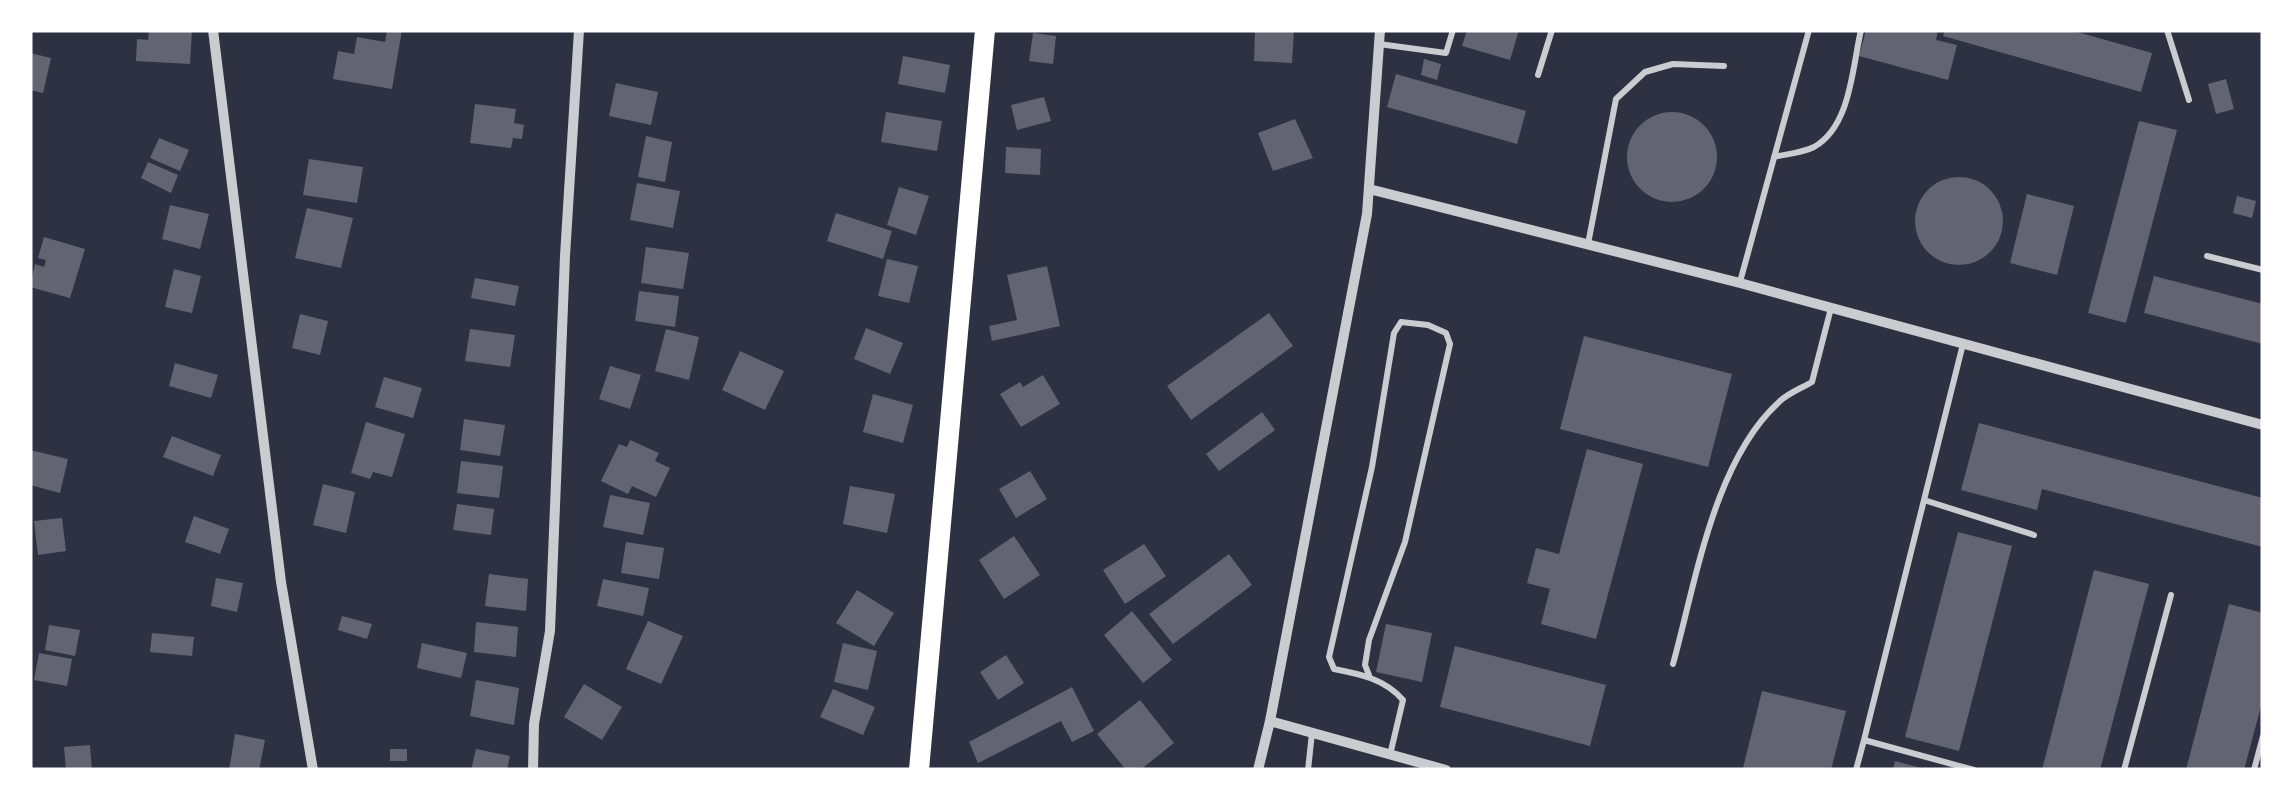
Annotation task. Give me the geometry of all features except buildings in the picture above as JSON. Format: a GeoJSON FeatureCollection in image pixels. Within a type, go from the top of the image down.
{"type":"FeatureCollection","features":[{"type":"Feature","properties":{"kind":"main road"},"geometry":{"type":"LineString","coordinates":[[919,770],[985,30]]}},
{"type":"Feature","properties":{"kind":"street"},"geometry":{"type":"LineString","coordinates":[[213,30],[281,582],[313,770]]}},
{"type":"Feature","properties":{"kind":"street"},"geometry":{"type":"LineString","coordinates":[[534,770],[534,724],[550,631],[564,274],[579,30]]}},
{"type":"Feature","properties":{"kind":"street"},"geometry":{"type":"LineString","coordinates":[[1258,770],[1367,214],[1380,30]]}},
{"type":"Feature","properties":{"kind":"street"},"geometry":{"type":"LineString","coordinates":[[1369,189],[1832,308],[2263,425]]}},
{"type":"Feature","properties":{"kind":"street"},"geometry":{"type":"LineString","coordinates":[[1270,722],[1446,770]]}},
{"type":"Feature","properties":{"kind":"street"},"geometry":{"type":"LineString","coordinates":[[1394,756],[1395,770]]}},
{"type":"Feature","properties":{"kind":"lane"},"geometry":{"type":"LineString","coordinates":[[1378,44],[1446,53],[1454,30]]}},
{"type":"Feature","properties":{"kind":"lane"},"geometry":{"type":"LineString","coordinates":[[1538,75],[1552,30]]}},
{"type":"Feature","properties":{"kind":"lane"},"geometry":{"type":"LineString","coordinates":[[1740,284],[1808,30]]}},
{"type":"Feature","properties":{"kind":"lane"},"geometry":{"type":"LineString","coordinates":[[1774,157],[1810,150],[1830,136],[1841,116],[1861,30]]}},
{"type":"Feature","properties":{"kind":"lane"},"geometry":{"type":"LineString","coordinates":[[2167,30],[2189,100]]}},
{"type":"Feature","properties":{"kind":"lane"},"geometry":{"type":"LineString","coordinates":[[1588,245],[1616,99],[1645,72],[1673,64],[1724,66]]}},
{"type":"Feature","properties":{"kind":"lane"},"geometry":{"type":"LineString","coordinates":[[2207,256],[2263,270]]}},
{"type":"Feature","properties":{"kind":"lane"},"geometry":{"type":"LineString","coordinates":[[1674,664],[1724,480],[1780,400],[1812,382],[1832,308]]}},
{"type":"Feature","properties":{"kind":"lane"},"geometry":{"type":"LineString","coordinates":[[1369,675],[1369,640],[1404,542],[1450,344],[1446,333],[1428,324],[1401,322],[1394,333],[1372,466],[1329,657],[1334,669],[1369,675],[1403,700],[1394,756]]}},
{"type":"Feature","properties":{"kind":"lane"},"geometry":{"type":"LineString","coordinates":[[1856,770],[1963,343]]}},
{"type":"Feature","properties":{"kind":"lane"},"geometry":{"type":"LineString","coordinates":[[1924,500],[2034,535]]}},
{"type":"Feature","properties":{"kind":"lane"},"geometry":{"type":"LineString","coordinates":[[2124,770],[2172,594]]}},
{"type":"Feature","properties":{"kind":"lane"},"geometry":{"type":"LineString","coordinates":[[1308,770],[1312,733]]}},
{"type":"Feature","properties":{"kind":"lane"},"geometry":{"type":"LineString","coordinates":[[2254,770],[2263,736]]}},
{"type":"Feature","properties":{"kind":"lane"},"geometry":{"type":"LineString","coordinates":[[1864,740],[1974,770]]}}]}
